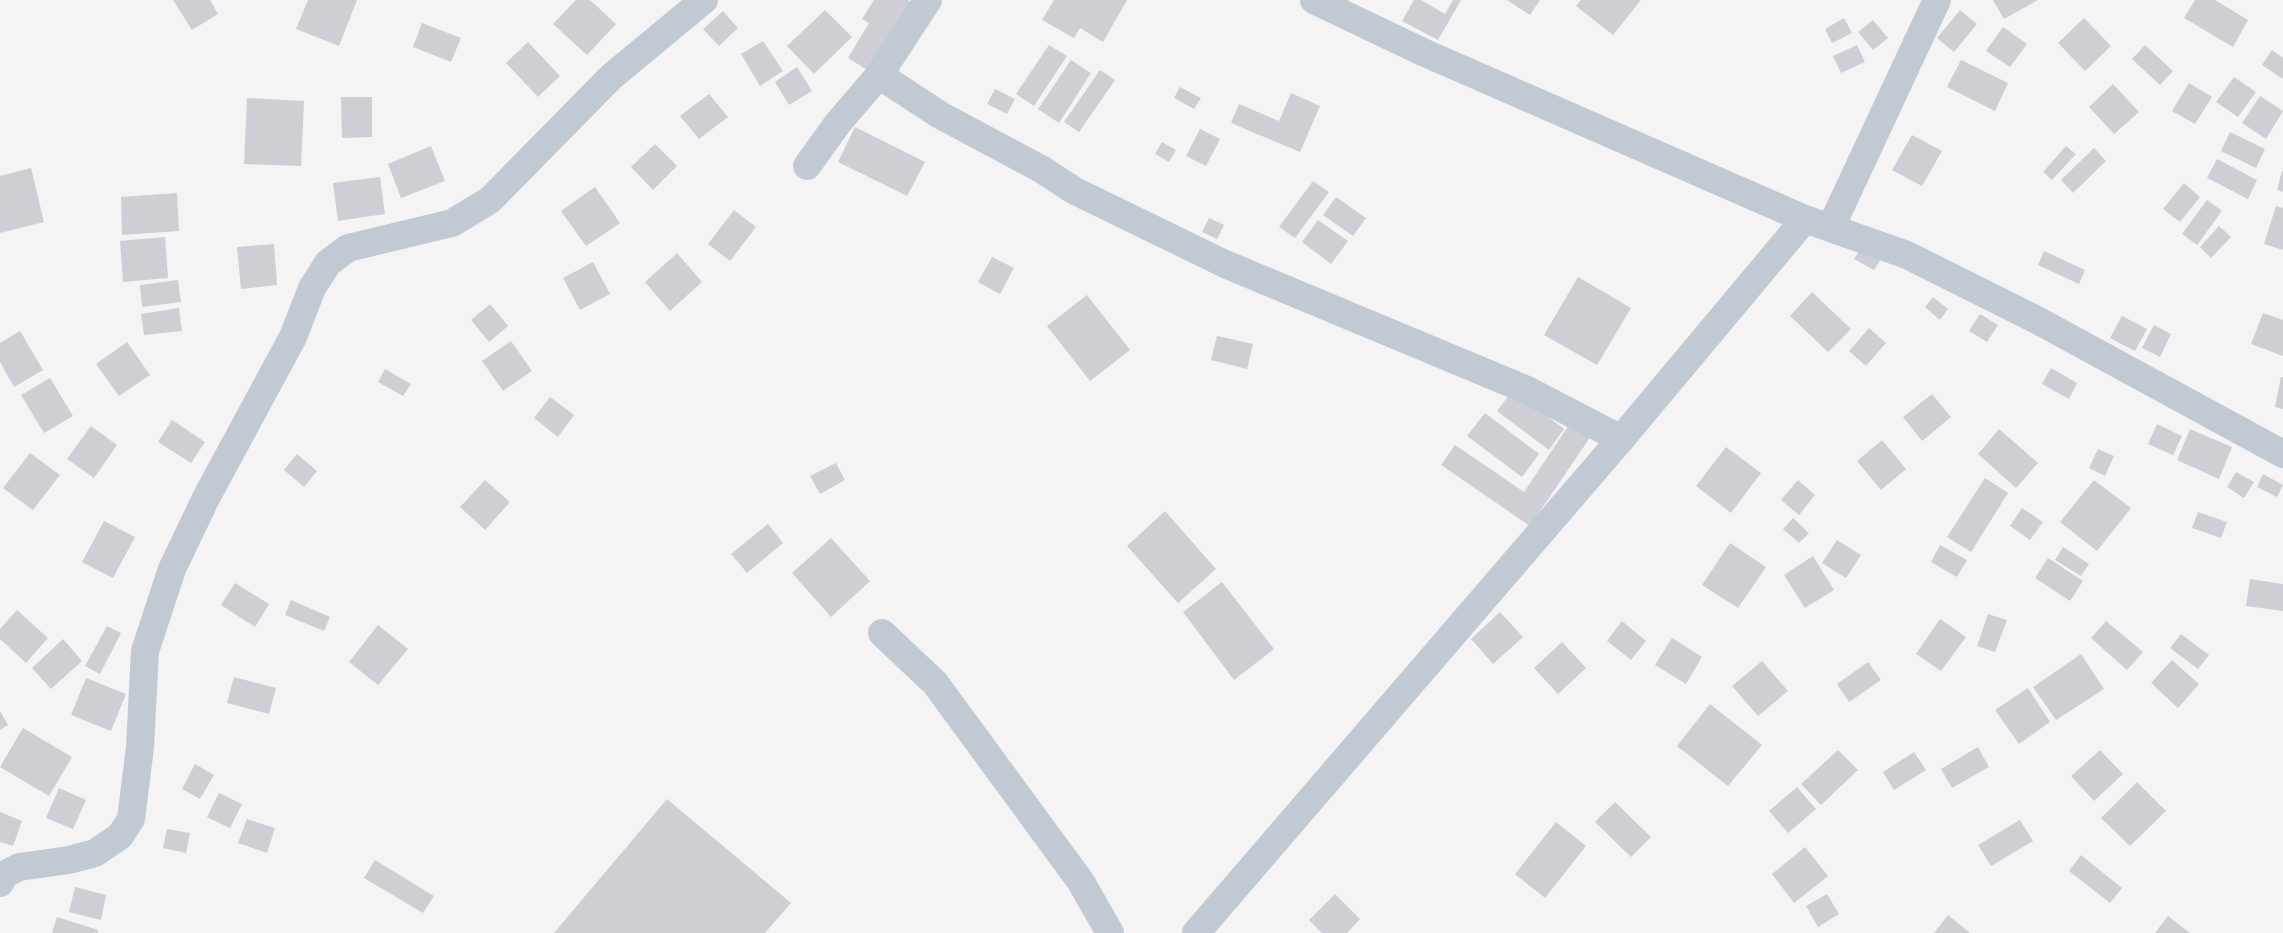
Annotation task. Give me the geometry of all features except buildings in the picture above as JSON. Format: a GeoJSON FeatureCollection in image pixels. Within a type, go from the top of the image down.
{"type":"FeatureCollection","features":[{"type":"Feature","properties":{"kind":"street"},"geometry":{"type":"LineString","coordinates":[[0,883],[4,875],[19,867],[69,860],[95,853],[120,836],[130,820],[140,747],[145,651],[172,570],[207,496],[293,337],[312,288],[328,262],[348,248],[452,223],[490,200],[611,77],[704,0]]}},
{"type":"Feature","properties":{"kind":"street"},"geometry":{"type":"LineString","coordinates":[[807,166],[838,123],[879,75],[928,0]]}},
{"type":"Feature","properties":{"kind":"street"},"geometry":{"type":"LineString","coordinates":[[1314,0],[1425,53],[1805,219],[1831,227],[1916,260],[2036,320],[2283,454]]}},
{"type":"Feature","properties":{"kind":"street"},"geometry":{"type":"LineString","coordinates":[[1831,227],[1937,0]]}},
{"type":"Feature","properties":{"kind":"street"},"geometry":{"type":"LineString","coordinates":[[879,75],[940,115],[1041,169],[1084,195],[1225,264],[1527,390],[1621,439]]}},
{"type":"Feature","properties":{"kind":"street"},"geometry":{"type":"LineString","coordinates":[[1196,933],[1621,439],[1805,219]]}},
{"type":"Feature","properties":{"kind":"street"},"geometry":{"type":"LineString","coordinates":[[882,632],[935,683],[1081,882],[1110,933]]}}]}
